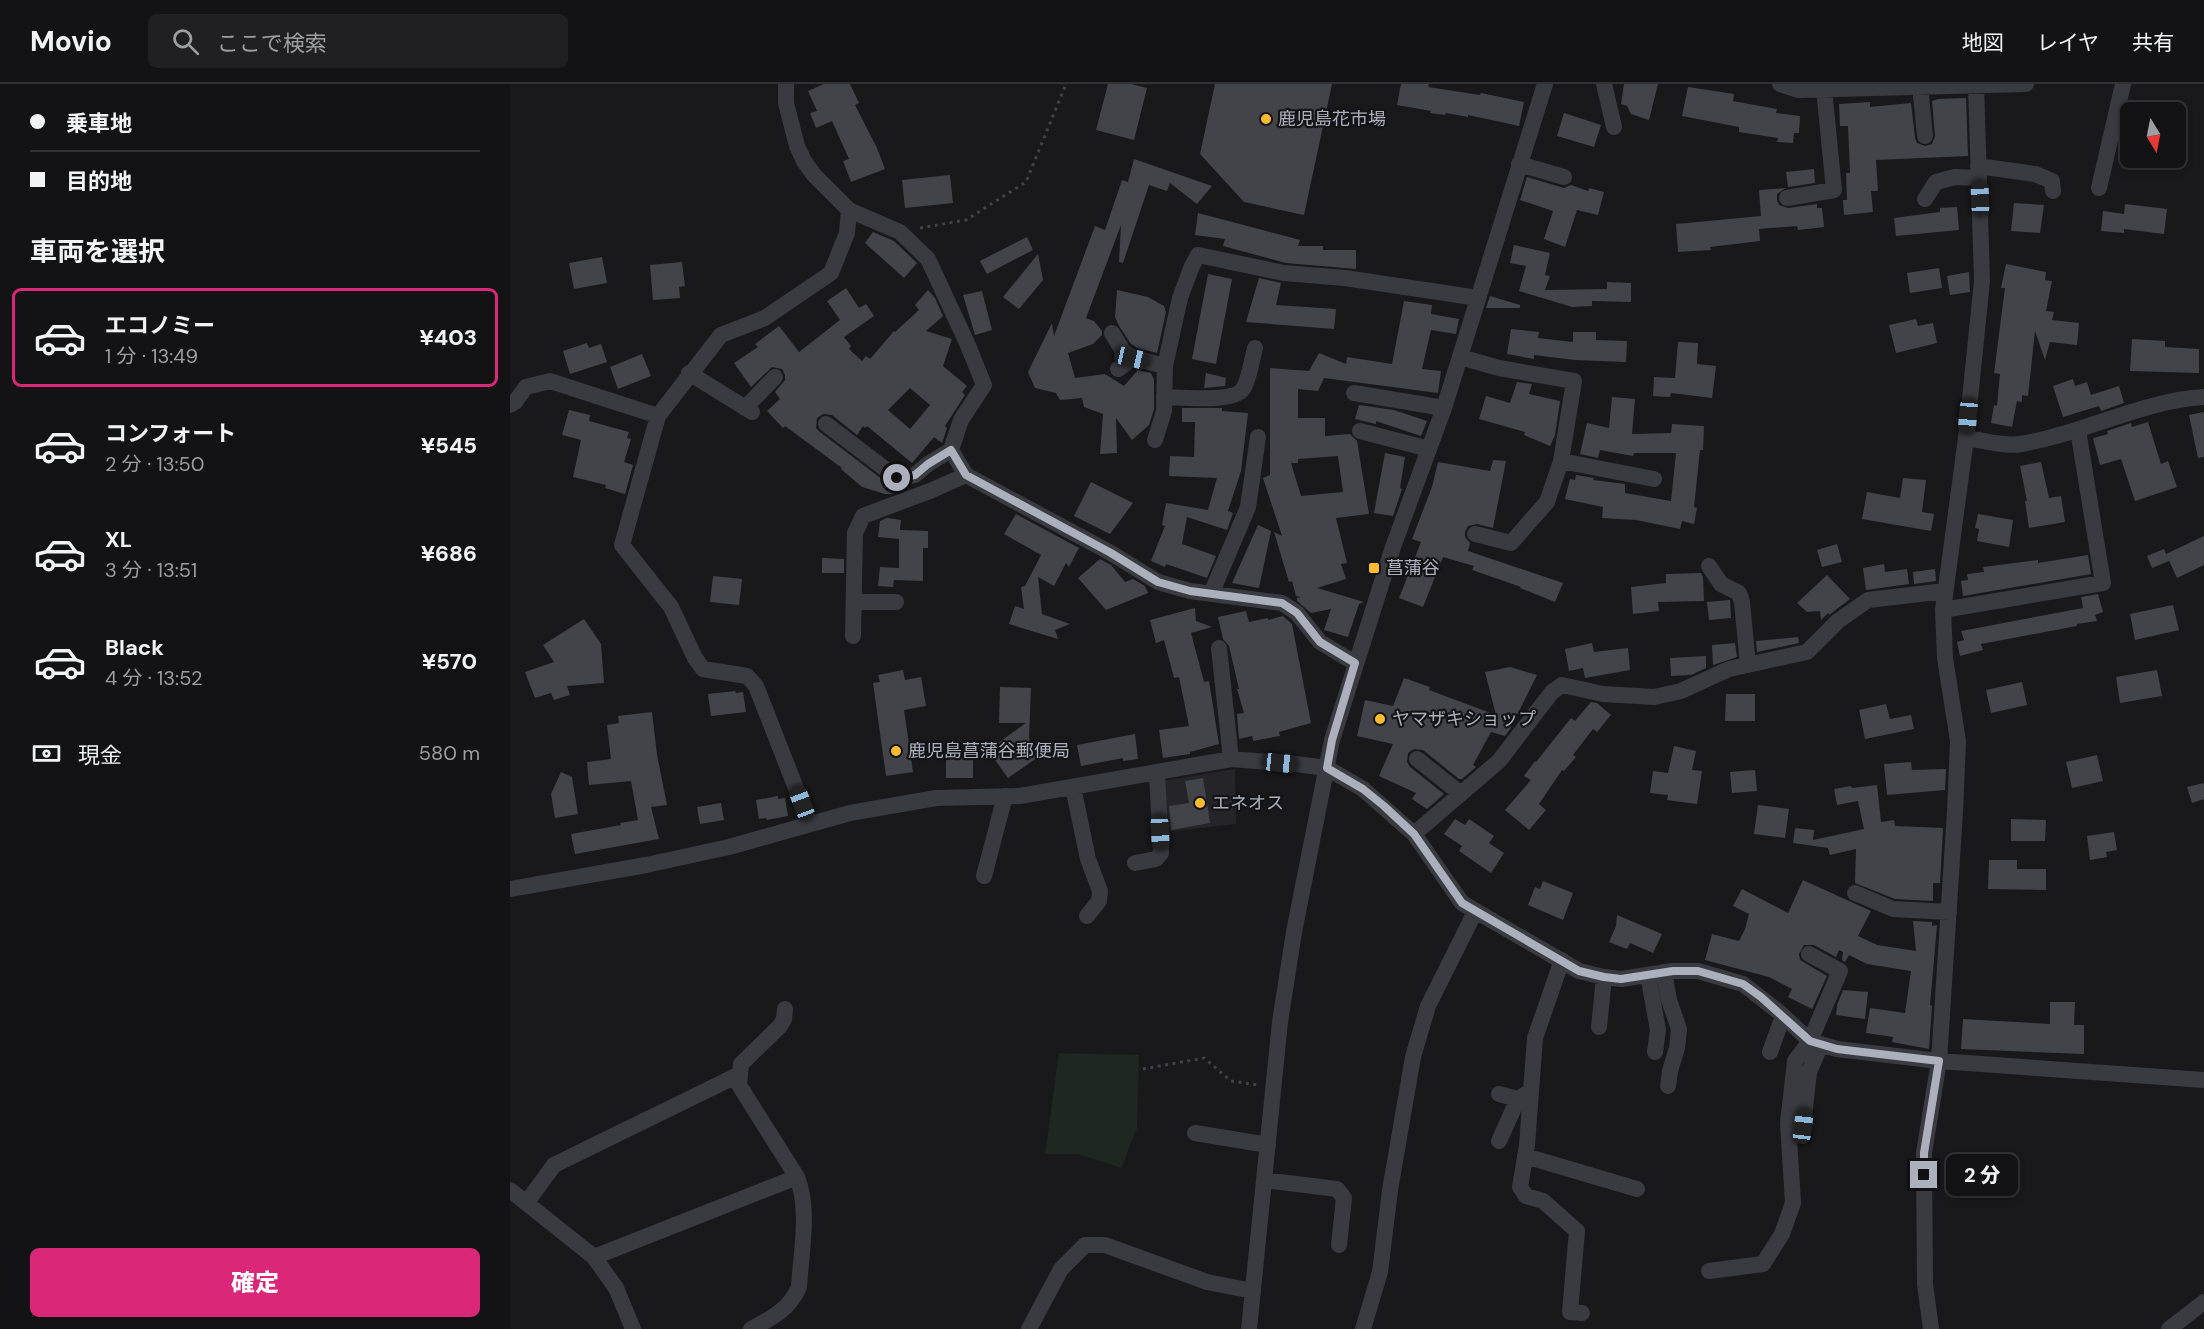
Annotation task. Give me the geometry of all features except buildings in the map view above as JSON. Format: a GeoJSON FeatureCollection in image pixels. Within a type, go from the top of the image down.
{"type":"FeatureCollection","features":[{"type":"Feature","properties":{"kind":"street"},"geometry":{"type":"LineString","coordinates":[[786,84],[786,103],[797,146],[804,161],[814,175],[849,210],[900,232],[928,259],[984,385],[961,420],[951,450],[915,475],[897,478],[826,424]]}},
{"type":"Feature","properties":{"kind":"street"},"geometry":{"type":"LineString","coordinates":[[1248,1329],[1280,1022],[1294,932],[1332,740],[1393,547],[1444,408],[1545,84]]}},
{"type":"Feature","properties":{"kind":"street"},"geometry":{"type":"LineString","coordinates":[[1604,84],[1614,128]]}},
{"type":"Feature","properties":{"kind":"street"},"geometry":{"type":"LineString","coordinates":[[1780,84],[1798,90],[1868,86],[2026,84]]}},
{"type":"Feature","properties":{"kind":"street"},"geometry":{"type":"LineString","coordinates":[[1931,1329],[1925,1284],[1924,1153],[1939,1061],[1958,741],[1945,658],[1943,610],[1966,438],[1982,281],[1976,84]]}},
{"type":"Feature","properties":{"kind":"street"},"geometry":{"type":"LineString","coordinates":[[2099,188],[2123,84]]}},
{"type":"Feature","properties":{"kind":"street"},"geometry":{"type":"LineString","coordinates":[[1920,86],[1924,136]]}},
{"type":"Feature","properties":{"kind":"street"},"geometry":{"type":"LineString","coordinates":[[1787,198],[1834,190],[1824,89]]}},
{"type":"Feature","properties":{"kind":"street"},"geometry":{"type":"LineString","coordinates":[[1519,164],[1564,177]]}},
{"type":"Feature","properties":{"kind":"street"},"geometry":{"type":"LineString","coordinates":[[1925,199],[1936,182],[1979,172],[2035,174],[2052,181],[2053,191]]}},
{"type":"Feature","properties":{"kind":"street"},"geometry":{"type":"LineString","coordinates":[[810,824],[756,686],[747,676],[703,669],[695,658],[671,607],[622,545],[657,416],[721,335],[765,318],[831,273],[847,233],[849,210]]}},
{"type":"Feature","properties":{"kind":"street"},"geometry":{"type":"LineString","coordinates":[[1155,440],[1164,411],[1165,366],[1180,298],[1198,255],[1284,273],[1345,278],[1478,298]]}},
{"type":"Feature","properties":{"kind":"street"},"geometry":{"type":"LineString","coordinates":[[1112,333],[1123,351],[1132,358],[1165,366]]}},
{"type":"Feature","properties":{"kind":"street"},"geometry":{"type":"LineString","coordinates":[[1164,397],[1214,398],[1236,395],[1243,389],[1255,348]]}},
{"type":"Feature","properties":{"kind":"street"},"geometry":{"type":"LineString","coordinates":[[1460,357],[1499,368],[1574,381],[1561,461],[1547,502],[1511,543],[1475,534]]}},
{"type":"Feature","properties":{"kind":"street"},"geometry":{"type":"LineString","coordinates":[[1118,369],[1132,358]]}},
{"type":"Feature","properties":{"kind":"street"},"geometry":{"type":"LineString","coordinates":[[689,373],[748,410],[775,377]]}},
{"type":"Feature","properties":{"kind":"street"},"geometry":{"type":"LineString","coordinates":[[510,405],[526,387],[550,381],[657,416]]}},
{"type":"Feature","properties":{"kind":"street"},"geometry":{"type":"LineString","coordinates":[[1354,393],[1444,408]]}},
{"type":"Feature","properties":{"kind":"street"},"geometry":{"type":"LineString","coordinates":[[1966,438],[2018,445],[2078,430],[2181,398],[2204,397]]}},
{"type":"Feature","properties":{"kind":"street"},"geometry":{"type":"LineString","coordinates":[[1943,610],[2103,583],[2078,430]]}},
{"type":"Feature","properties":{"kind":"street"},"geometry":{"type":"LineString","coordinates":[[1360,431],[1429,449]]}},
{"type":"Feature","properties":{"kind":"street"},"geometry":{"type":"LineString","coordinates":[[1211,594],[1248,507],[1258,437]]}},
{"type":"Feature","properties":{"kind":"street"},"geometry":{"type":"LineString","coordinates":[[951,450],[966,475],[1111,553],[1158,582],[1211,594],[1282,603],[1297,613],[1320,642],[1355,663]]}},
{"type":"Feature","properties":{"kind":"street"},"geometry":{"type":"LineString","coordinates":[[1561,461],[1654,479]]}},
{"type":"Feature","properties":{"kind":"street"},"geometry":{"type":"LineString","coordinates":[[853,636],[855,533],[863,516],[966,475]]}},
{"type":"Feature","properties":{"kind":"street"},"geometry":{"type":"LineString","coordinates":[[1709,566],[1721,584],[1739,592],[1748,665]]}},
{"type":"Feature","properties":{"kind":"street"},"geometry":{"type":"LineString","coordinates":[[1414,834],[1499,761],[1552,692],[1562,685],[1604,694],[1654,697],[1681,691],[1729,669],[1807,652],[1838,621],[1868,600],[1945,591]]}},
{"type":"Feature","properties":{"kind":"street"},"geometry":{"type":"LineString","coordinates":[[854,602],[896,602]]}},
{"type":"Feature","properties":{"kind":"street"},"geometry":{"type":"LineString","coordinates":[[1219,648],[1231,759]]}},
{"type":"Feature","properties":{"kind":"street"},"geometry":{"type":"LineString","coordinates":[[510,889],[646,865],[729,847],[850,813],[936,798],[1020,796],[1231,759],[1327,768],[1363,789],[1414,834],[1462,903],[1579,971],[1621,979],[1656,973],[1698,971],[1743,984],[1815,1043],[1837,1049],[1939,1061],[2204,1080]]}},
{"type":"Feature","properties":{"kind":"street"},"geometry":{"type":"LineString","coordinates":[[1417,759],[1461,794]]}},
{"type":"Feature","properties":{"kind":"street"},"geometry":{"type":"LineString","coordinates":[[1135,863],[1156,860],[1161,853],[1156,772]]}},
{"type":"Feature","properties":{"kind":"street"},"geometry":{"type":"LineString","coordinates":[[1073,787],[1088,859],[1100,891],[1099,901],[1087,916]]}},
{"type":"Feature","properties":{"kind":"street"},"geometry":{"type":"LineString","coordinates":[[984,876],[1005,796]]}},
{"type":"Feature","properties":{"kind":"street"},"geometry":{"type":"LineString","coordinates":[[1854,892],[1893,909],[1949,912]]}},
{"type":"Feature","properties":{"kind":"street"},"geometry":{"type":"LineString","coordinates":[[1363,1329],[1380,1272],[1390,1190],[1413,1057],[1428,1006],[1475,912]]}},
{"type":"Feature","properties":{"kind":"street"},"geometry":{"type":"LineString","coordinates":[[1803,1126],[1815,1043],[1847,974],[1809,954]]}},
{"type":"Feature","properties":{"kind":"street"},"geometry":{"type":"LineString","coordinates":[[1562,960],[1536,1038],[1525,1094],[1525,1156],[1520,1187],[1526,1196],[1543,1201],[1576,1231],[1570,1312],[1582,1313]]}},
{"type":"Feature","properties":{"kind":"street"},"geometry":{"type":"LineString","coordinates":[[1655,1052],[1659,1030],[1656,973]]}},
{"type":"Feature","properties":{"kind":"street"},"geometry":{"type":"LineString","coordinates":[[1656,973],[1679,1029],[1668,1086]]}},
{"type":"Feature","properties":{"kind":"street"},"geometry":{"type":"LineString","coordinates":[[1599,1027],[1604,977]]}},
{"type":"Feature","properties":{"kind":"street"},"geometry":{"type":"LineString","coordinates":[[751,1329],[783,1311],[794,1299],[798,1287],[803,1191],[797,1177],[738,1085],[741,1064],[780,1026],[784,1019],[784,1009]]}},
{"type":"Feature","properties":{"kind":"street"},"geometry":{"type":"LineString","coordinates":[[1770,1052],[1782,1016]]}},
{"type":"Feature","properties":{"kind":"street"},"geometry":{"type":"LineString","coordinates":[[1709,1271],[1763,1264],[1782,1234],[1792,1203],[1788,1123],[1795,1061],[1815,1043]]}},
{"type":"Feature","properties":{"kind":"street"},"geometry":{"type":"LineString","coordinates":[[527,1202],[554,1166],[740,1074]]}},
{"type":"Feature","properties":{"kind":"street"},"geometry":{"type":"LineString","coordinates":[[1499,1095],[1525,1094]]}},
{"type":"Feature","properties":{"kind":"street"},"geometry":{"type":"LineString","coordinates":[[1499,1141],[1525,1094]]}},
{"type":"Feature","properties":{"kind":"street"},"geometry":{"type":"LineString","coordinates":[[1195,1133],[1268,1145]]}},
{"type":"Feature","properties":{"kind":"street"},"geometry":{"type":"LineString","coordinates":[[1525,1156],[1637,1189]]}},
{"type":"Feature","properties":{"kind":"street"},"geometry":{"type":"LineString","coordinates":[[594,1257],[797,1177]]}},
{"type":"Feature","properties":{"kind":"street"},"geometry":{"type":"LineString","coordinates":[[1264,1180],[1338,1189],[1344,1198],[1339,1245]]}},
{"type":"Feature","properties":{"kind":"street"},"geometry":{"type":"LineString","coordinates":[[510,1190],[594,1257],[616,1288],[633,1329]]}},
{"type":"Feature","properties":{"kind":"street"},"geometry":{"type":"LineString","coordinates":[[1029,1329],[1060,1269],[1085,1245],[1105,1245],[1207,1282],[1253,1291]]}},
{"type":"Feature","properties":{"kind":"street"},"geometry":{"type":"LineString","coordinates":[[2169,1329],[2204,1302]]}},
{"type":"Feature","properties":{"kind":"path"},"geometry":{"type":"LineString","coordinates":[[900,232],[966,220],[1026,182],[1066,84]]}},
{"type":"Feature","properties":{"kind":"path"},"geometry":{"type":"LineString","coordinates":[[1143,1069],[1204,1058],[1231,1081],[1274,1088]]}},
{"type":"Feature","properties":{"kind":"shaded area","name":"エネオス"},"geometry":{"type":"Polygon","coordinates":[[[1235,769],[1236,824],[1165,832],[1162,781],[1235,769]]]}},
{"type":"Feature","properties":{"kind":"shaded area"},"geometry":{"type":"Polygon","coordinates":[[[1059,1053],[1139,1055],[1137,1128],[1121,1168],[1078,1154],[1045,1154],[1059,1053]]]}},
{"type":"Feature","properties":{"kind":"place","name":"鹿児島花市場"},"geometry":{"type":"Point","coordinates":[1266,119]}},
{"type":"Feature","properties":{"kind":"place","name":"菖蒲谷"},"geometry":{"type":"Point","coordinates":[1374,568]}},
{"type":"Feature","properties":{"kind":"place","name":"ヤマザキショップ"},"geometry":{"type":"Point","coordinates":[1380,719]}},
{"type":"Feature","properties":{"kind":"place","name":"鹿児島菖蒲谷郵便局"},"geometry":{"type":"Point","coordinates":[896,751]}},
{"type":"Feature","properties":{"kind":"place","name":"エネオス"},"geometry":{"type":"Point","coordinates":[1200,803]}},
{"type":"Feature","properties":{"kind":"route"},"geometry":{"type":"LineString","coordinates":[[897,478],[915,475],[951,450],[966,475],[1111,553],[1158,582],[1190,591],[1282,603],[1297,613],[1320,642],[1355,663],[1332,740],[1327,768],[1363,789],[1414,834],[1462,903],[1579,971],[1621,979],[1673,971],[1698,971],[1743,984],[1779,1012],[1810,1041],[1837,1049],[1939,1061],[1924,1153],[1924,1175]]}}]}
